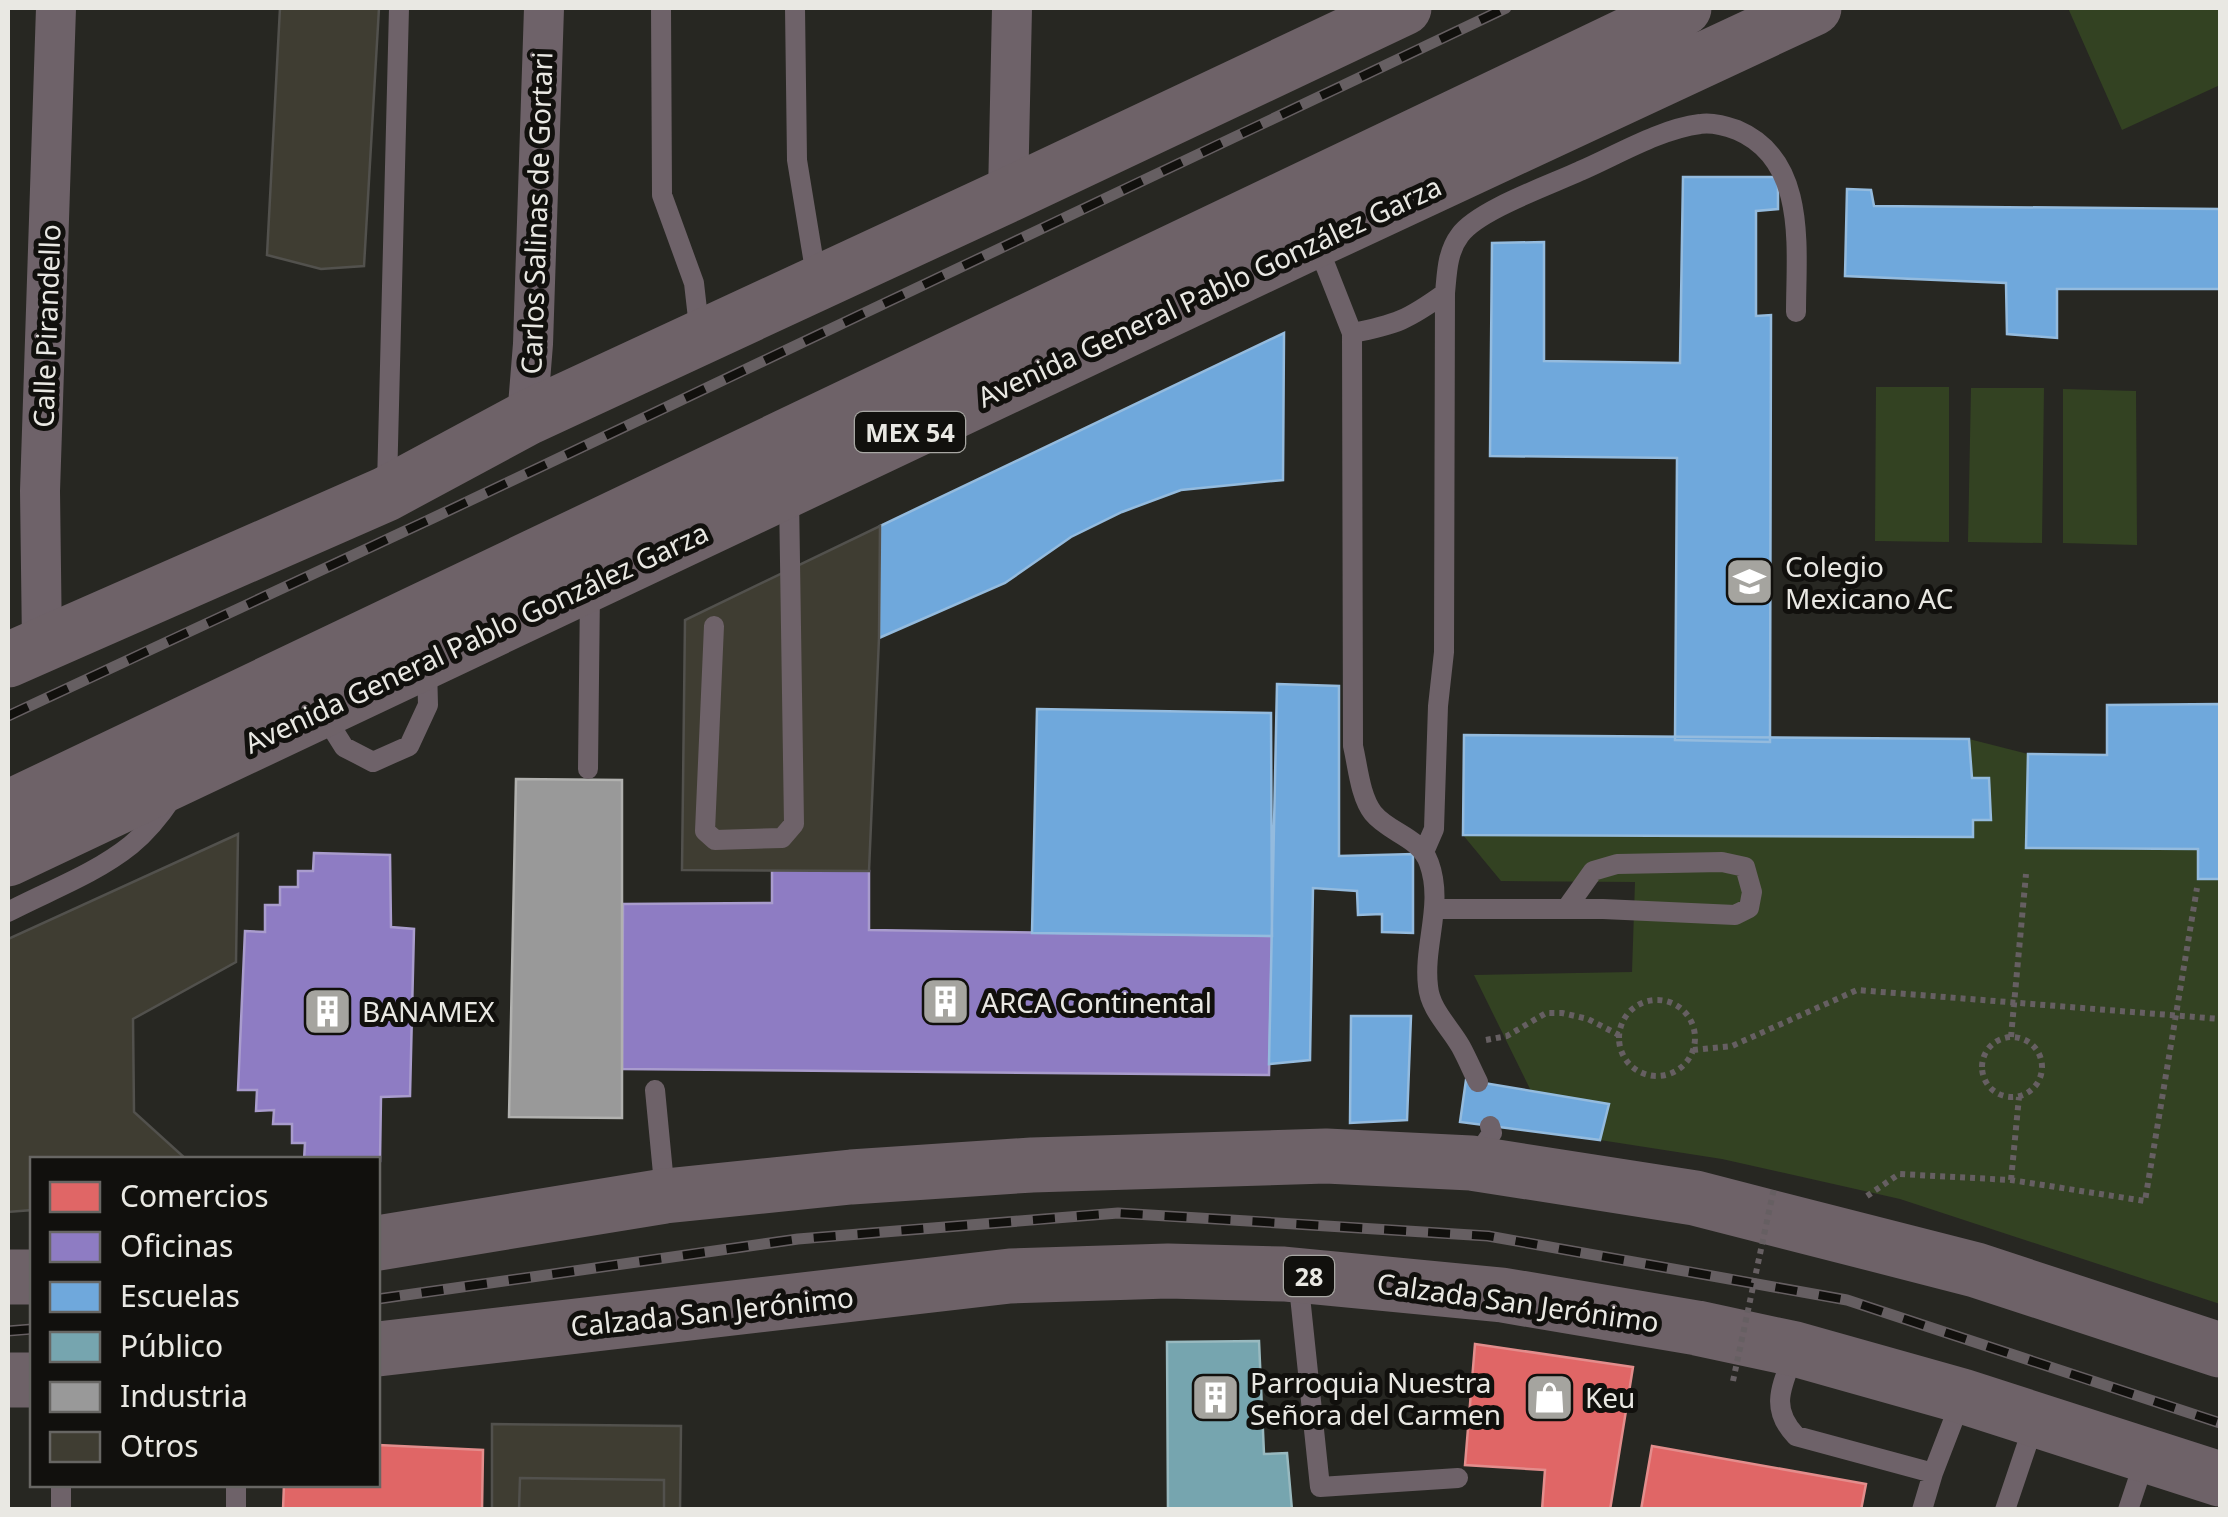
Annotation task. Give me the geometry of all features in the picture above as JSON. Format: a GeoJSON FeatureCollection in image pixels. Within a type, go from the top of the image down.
{"type":"FeatureCollection","features":[{"type":"Feature","properties":{"kind":"main road"},"geometry":{"type":"LineString","coordinates":[[25,653],[386,494],[527,418],[1404,8]]}},
{"type":"Feature","properties":{"kind":"main road","name":"Avenida General Pablo González Garza"},"geometry":{"type":"LineString","coordinates":[[8,808],[1684,8]]}},
{"type":"Feature","properties":{"kind":"main road","name":"Avenida General Pablo González Garza"},"geometry":{"type":"LineString","coordinates":[[8,859],[1814,8]]}},
{"type":"Feature","properties":{"kind":"main road"},"geometry":{"type":"LineString","coordinates":[[380,1243],[665,1196],[851,1177],[1032,1165],[1326,1156],[1480,1144],[1976,1270],[2220,1350]]}},
{"type":"Feature","properties":{"kind":"main road","name":"Calzada San Jerónimo"},"geometry":{"type":"LineString","coordinates":[[380,1349],[1010,1276],[1168,1271],[1298,1275],[1502,1296],[1697,1328],[1795,1349],[1962,1396],[2220,1479]]}},
{"type":"Feature","properties":{"kind":"street","name":"Calle Pirandello"},"geometry":{"type":"LineString","coordinates":[[25,653],[40,492],[56,8]]}},
{"type":"Feature","properties":{"kind":"street","name":"Carlos Salinas de Gortari"},"geometry":{"type":"LineString","coordinates":[[527,418],[544,8]]}},
{"type":"Feature","properties":{"kind":"street"},"geometry":{"type":"LineString","coordinates":[[1008,195],[1012,8]]}},
{"type":"Feature","properties":{"kind":"lane"},"geometry":{"type":"LineString","coordinates":[[386,494],[399,8]]}},
{"type":"Feature","properties":{"kind":"lane"},"geometry":{"type":"LineString","coordinates":[[661,8],[662,194],[694,283],[700,338]]}},
{"type":"Feature","properties":{"kind":"lane"},"geometry":{"type":"LineString","coordinates":[[795,8],[797,160],[818,284]]}},
{"type":"Feature","properties":{"kind":"lane"},"geometry":{"type":"LineString","coordinates":[[1424,852],[1434,829],[1444,652],[1445,293],[1449,255],[1462,232],[1475,220],[1675,129],[1704,122],[1727,126],[1753,137],[1780,166],[1788,184],[1796,223],[1796,312]]}},
{"type":"Feature","properties":{"kind":"lane"},"geometry":{"type":"LineString","coordinates":[[1312,242],[1352,333],[1353,746],[1374,815],[1424,852],[1431,867],[1436,909],[1428,992],[1478,1082]]}},
{"type":"Feature","properties":{"kind":"lane"},"geometry":{"type":"LineString","coordinates":[[1352,333],[1408,318],[1445,293]]}},
{"type":"Feature","properties":{"kind":"lane"},"geometry":{"type":"LineString","coordinates":[[714,626],[705,831],[715,840],[782,838],[794,824],[789,489]]}},
{"type":"Feature","properties":{"kind":"lane"},"geometry":{"type":"LineString","coordinates":[[588,769],[590,583]]}},
{"type":"Feature","properties":{"kind":"lane"},"geometry":{"type":"LineString","coordinates":[[8,912],[128,848],[148,830],[185,776]]}},
{"type":"Feature","properties":{"kind":"lane"},"geometry":{"type":"LineString","coordinates":[[1436,909],[1736,915],[1749,908],[1752,892],[1746,867],[1722,862],[1617,864],[1593,871],[1566,909]]}},
{"type":"Feature","properties":{"kind":"lane"},"geometry":{"type":"LineString","coordinates":[[655,1090],[665,1196]]}},
{"type":"Feature","properties":{"kind":"lane"},"geometry":{"type":"LineString","coordinates":[[1298,1275],[1320,1486],[1458,1478]]}},
{"type":"Feature","properties":{"kind":"lane"},"geometry":{"type":"LineString","coordinates":[[1795,1349],[1779,1395],[1786,1426],[1796,1436],[1933,1473]]}},
{"type":"Feature","properties":{"kind":"lane"},"geometry":{"type":"LineString","coordinates":[[1922,1510],[1962,1396]]}},
{"type":"Feature","properties":{"kind":"lane"},"geometry":{"type":"LineString","coordinates":[[2006,1510],[2036,1420]]}},
{"type":"Feature","properties":{"kind":"lane"},"geometry":{"type":"LineString","coordinates":[[2128,1510],[2147,1454]]}},
{"type":"Feature","properties":{"kind":"path"},"geometry":{"type":"LineString","coordinates":[[2010,1037],[2026,874]]}},
{"type":"Feature","properties":{"kind":"path"},"geometry":{"type":"LineString","coordinates":[[1856,1204],[1899,1174],[2010,1180],[2145,1201],[2197,888]]}},
{"type":"Feature","properties":{"kind":"path"},"geometry":{"type":"LineString","coordinates":[[1693,1050],[1732,1046],[1857,990],[2220,1019]]}},
{"type":"Feature","properties":{"kind":"path"},"geometry":{"type":"LineString","coordinates":[[1665,1000],[1687,1014],[1695,1038],[1693,1050],[1687,1062],[1667,1075],[1655,1076],[1632,1067],[1619,1047],[1622,1022],[1640,1004],[1665,1000]]}},
{"type":"Feature","properties":{"kind":"path"},"geometry":{"type":"LineString","coordinates":[[1460,1044],[1507,1036],[1546,1013],[1588,1019],[1619,1034]]}},
{"type":"Feature","properties":{"kind":"path"},"geometry":{"type":"LineString","coordinates":[[2000,1039],[2030,1042],[2040,1058],[2042,1068],[2036,1086],[2020,1096],[2010,1098],[1985,1082],[1985,1052],[2000,1039]]}},
{"type":"Feature","properties":{"kind":"path"},"geometry":{"type":"LineString","coordinates":[[2010,1180],[2020,1096]]}},
{"type":"Feature","properties":{"kind":"path"},"geometry":{"type":"LineString","coordinates":[[1733,1381],[1774,1188]]}},
{"type":"Feature","properties":{"kind":"green space"},"geometry":{"type":"Polygon","coordinates":[[[2068,8],[2220,8],[2220,85],[2122,130],[2068,8]]]}},
{"type":"Feature","properties":{"kind":"green space"},"geometry":{"type":"Polygon","coordinates":[[[1876,387],[1949,387],[1949,542],[1875,541],[1876,387]]]}},
{"type":"Feature","properties":{"kind":"green space"},"geometry":{"type":"Polygon","coordinates":[[[1971,388],[2044,388],[2042,543],[1968,542],[1971,388]]]}},
{"type":"Feature","properties":{"kind":"green space"},"geometry":{"type":"Polygon","coordinates":[[[2063,389],[2136,391],[2137,545],[2063,543],[2063,389]]]}},
{"type":"Feature","properties":{"kind":"green space"},"geometry":{"type":"Polygon","coordinates":[[[1969,739],[2028,754],[2027,848],[2198,849],[2198,879],[2220,879],[2220,1304],[1900,1199],[1722,1159],[1600,1140],[1608,1104],[1531,1091],[1474,975],[1632,972],[1635,882],[1501,881],[1463,835],[1973,837],[1973,820],[1991,819],[1989,779],[1972,778],[1969,739]]]}},
{"type":"Feature","properties":{"kind":"building: Comercios","name":"Keu"},"geometry":{"type":"Polygon","coordinates":[[[1475,1344],[1633,1367],[1610,1510],[1542,1510],[1545,1470],[1465,1465],[1475,1344]]]}},
{"type":"Feature","properties":{"kind":"building: Comercios"},"geometry":{"type":"Polygon","coordinates":[[[380,1445],[483,1450],[482,1510],[283,1510],[284,1487],[380,1487],[380,1445]]]}},
{"type":"Feature","properties":{"kind":"building: Comercios"},"geometry":{"type":"Polygon","coordinates":[[[1652,1446],[1866,1484],[1861,1510],[1641,1510],[1652,1446]]]}},
{"type":"Feature","properties":{"kind":"building: Oficinas","name":"BANAMEX"},"geometry":{"type":"Polygon","coordinates":[[[314,853],[390,855],[391,927],[414,929],[410,1096],[381,1097],[380,1161],[380,1157],[304,1157],[305,1143],[292,1143],[292,1124],[273,1124],[274,1110],[256,1111],[257,1090],[238,1090],[245,931],[265,932],[265,905],[280,905],[280,887],[298,887],[298,871],[313,871],[314,853]]]}},
{"type":"Feature","properties":{"kind":"building: Oficinas","name":"ARCA Continental"},"geometry":{"type":"Polygon","coordinates":[[[772,870],[869,871],[869,930],[1272,936],[1269,1075],[622,1069],[623,904],[772,903],[772,870]]]}},
{"type":"Feature","properties":{"kind":"building: Escuelas"},"geometry":{"type":"Polygon","coordinates":[[[1683,177],[1778,177],[1778,209],[1756,211],[1756,316],[1771,315],[1770,742],[1675,740],[1677,458],[1490,456],[1492,243],[1544,242],[1544,361],[1680,363],[1683,177]]]}},
{"type":"Feature","properties":{"kind":"building: Escuelas"},"geometry":{"type":"Polygon","coordinates":[[[1847,189],[1871,190],[1874,206],[2220,209],[2220,289],[2057,289],[2057,338],[2007,334],[2006,283],[1845,276],[1847,189]]]}},
{"type":"Feature","properties":{"kind":"building: Escuelas"},"geometry":{"type":"Polygon","coordinates":[[[1284,333],[1283,480],[1181,490],[1122,512],[1071,537],[1005,583],[879,638],[880,526],[1284,333]]]}},
{"type":"Feature","properties":{"kind":"building: Escuelas"},"geometry":{"type":"Polygon","coordinates":[[[1277,684],[1339,686],[1339,856],[1413,854],[1413,933],[1382,932],[1382,914],[1358,915],[1357,891],[1313,888],[1310,1060],[1269,1064],[1277,684]]]}},
{"type":"Feature","properties":{"kind":"building: Escuelas"},"geometry":{"type":"Polygon","coordinates":[[[2220,704],[2220,879],[2198,879],[2198,849],[2026,848],[2028,754],[2107,755],[2107,705],[2220,704]]]}},
{"type":"Feature","properties":{"kind":"building: Escuelas"},"geometry":{"type":"Polygon","coordinates":[[[1037,709],[1271,713],[1272,936],[1032,933],[1037,709]]]}},
{"type":"Feature","properties":{"kind":"building: Escuelas"},"geometry":{"type":"Polygon","coordinates":[[[1464,735],[1969,739],[1972,778],[1989,778],[1991,820],[1973,820],[1973,837],[1463,835],[1464,735]]]}},
{"type":"Feature","properties":{"kind":"building: Escuelas"},"geometry":{"type":"Polygon","coordinates":[[[1351,1016],[1411,1016],[1407,1120],[1350,1123],[1351,1016]]]}},
{"type":"Feature","properties":{"kind":"building: Escuelas"},"geometry":{"type":"Polygon","coordinates":[[[1466,1080],[1609,1104],[1600,1140],[1460,1122],[1466,1080]]]}},
{"type":"Feature","properties":{"kind":"building: Público","name":"Parroquia Nuestra Señora del Carmen"},"geometry":{"type":"Polygon","coordinates":[[[1259,1341],[1264,1454],[1287,1453],[1292,1510],[1168,1510],[1167,1342],[1259,1341]]]}},
{"type":"Feature","properties":{"kind":"building: Industria"},"geometry":{"type":"Polygon","coordinates":[[[516,779],[622,780],[622,1118],[509,1117],[516,779]]]}},
{"type":"Feature","properties":{"kind":"building: Otros"},"geometry":{"type":"Polygon","coordinates":[[[280,8],[379,8],[364,266],[321,269],[267,255],[280,8]]]}},
{"type":"Feature","properties":{"kind":"building: Otros"},"geometry":{"type":"Polygon","coordinates":[[[880,526],[869,871],[682,870],[685,620],[880,526]]]}},
{"type":"Feature","properties":{"kind":"building: Otros"},"geometry":{"type":"Polygon","coordinates":[[[238,834],[236,962],[133,1019],[134,1112],[184,1157],[30,1157],[30,1210],[8,1212],[8,939],[238,834]]]}},
{"type":"Feature","properties":{"kind":"building: Otros"},"geometry":{"type":"Polygon","coordinates":[[[492,1424],[681,1426],[680,1510],[492,1510],[492,1424]]]}},
{"type":"Feature","properties":{"kind":"building: Otros"},"geometry":{"type":"Polygon","coordinates":[[[520,1478],[664,1480],[664,1510],[519,1510],[520,1478]]]}},
{"type":"Feature","properties":{"kind":"railway"},"geometry":{"type":"LineString","coordinates":[[8,716],[1506,8]]}},
{"type":"Feature","properties":{"kind":"railway"},"geometry":{"type":"LineString","coordinates":[[380,1299],[798,1239],[1118,1213],[1488,1236],[1847,1300],[2220,1423]]}},
{"type":"Feature","properties":{"kind":"railway"},"geometry":{"type":"LineString","coordinates":[[8,1331],[30,1329]]}},
{"type":"Feature","properties":{"kind":"place","name":"Colegio Mexicano AC"},"geometry":{"type":"Point","coordinates":[1750,582]}},
{"type":"Feature","properties":{"kind":"place","name":"ARCA Continental"},"geometry":{"type":"Point","coordinates":[946,1002]}},
{"type":"Feature","properties":{"kind":"place","name":"BANAMEX"},"geometry":{"type":"Point","coordinates":[327,1011]}},
{"type":"Feature","properties":{"kind":"place","name":"Keu"},"geometry":{"type":"Point","coordinates":[1550,1397]}},
{"type":"Feature","properties":{"kind":"place","name":"Parroquia Nuestra Señora del Carmen"},"geometry":{"type":"Point","coordinates":[1215,1398]}}]}
